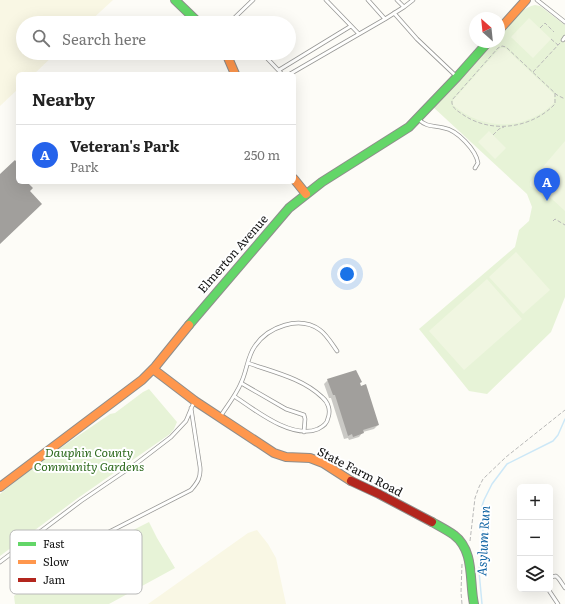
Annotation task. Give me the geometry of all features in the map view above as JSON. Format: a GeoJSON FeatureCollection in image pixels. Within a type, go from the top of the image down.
{"type":"FeatureCollection","features":[{"type":"Feature","properties":{"kind":"main road"},"geometry":{"type":"LineString","coordinates":[[505,23],[526,0]]}},
{"type":"Feature","properties":{"kind":"main road"},"geometry":{"type":"LineString","coordinates":[[178,1],[192,16]]}},
{"type":"Feature","properties":{"kind":"main road","name":"Elmerton Avenue"},"geometry":{"type":"LineString","coordinates":[[0,486],[142,380],[153,369],[289,208],[322,182],[409,127],[483,48]]}},
{"type":"Feature","properties":{"kind":"main road"},"geometry":{"type":"LineString","coordinates":[[229,60],[234,72]]}},
{"type":"Feature","properties":{"kind":"main road"},"geometry":{"type":"LineString","coordinates":[[296,182],[306,194]]}},
{"type":"Feature","properties":{"kind":"main road","name":"State Farm Road"},"geometry":{"type":"LineString","coordinates":[[153,369],[193,404],[220,417],[274,453],[286,457],[310,458],[323,463],[347,479],[379,494],[457,536],[469,554],[474,604]]}},
{"type":"Feature","properties":{"kind":"lane"},"geometry":{"type":"LineString","coordinates":[[237,16],[253,0]]}},
{"type":"Feature","properties":{"kind":"lane"},"geometry":{"type":"LineString","coordinates":[[326,0],[359,34]]}},
{"type":"Feature","properties":{"kind":"lane"},"geometry":{"type":"LineString","coordinates":[[368,0],[385,19]]}},
{"type":"Feature","properties":{"kind":"lane"},"geometry":{"type":"LineString","coordinates":[[397,0],[404,7]]}},
{"type":"Feature","properties":{"kind":"lane"},"geometry":{"type":"LineString","coordinates":[[293,72],[385,19],[413,0]]}},
{"type":"Feature","properties":{"kind":"lane"},"geometry":{"type":"LineString","coordinates":[[537,0],[565,22]]}},
{"type":"Feature","properties":{"kind":"lane"},"geometry":{"type":"LineString","coordinates":[[394,13],[417,39],[456,77]]}},
{"type":"Feature","properties":{"kind":"lane"},"geometry":{"type":"LineString","coordinates":[[296,60],[351,26]]}},
{"type":"Feature","properties":{"kind":"lane"},"geometry":{"type":"LineString","coordinates":[[269,60],[279,70],[295,60]]}},
{"type":"Feature","properties":{"kind":"lane"},"geometry":{"type":"LineString","coordinates":[[417,118],[428,126],[444,128],[456,133],[475,154],[478,163],[475,168]]}},
{"type":"Feature","properties":{"kind":"lane"},"geometry":{"type":"LineString","coordinates":[[220,417],[241,383],[254,347],[269,332],[293,324],[307,325],[319,329],[337,351]]}},
{"type":"Feature","properties":{"kind":"lane"},"geometry":{"type":"LineString","coordinates":[[234,396],[274,422],[290,429],[304,432],[320,428],[326,423],[329,416],[327,402],[315,391],[296,380],[248,363]]}},
{"type":"Feature","properties":{"kind":"lane"},"geometry":{"type":"LineString","coordinates":[[241,383],[286,409],[304,415],[304,432]]}},
{"type":"Feature","properties":{"kind":"lane"},"geometry":{"type":"LineString","coordinates":[[113,530],[191,490],[199,481],[201,474],[193,404]]}},
{"type":"Feature","properties":{"kind":"lane"},"geometry":{"type":"LineString","coordinates":[[42,530],[171,437],[186,421],[193,404]]}},
{"type":"Feature","properties":{"kind":"lane"},"geometry":{"type":"LineString","coordinates":[[0,562],[10,554]]}},
{"type":"Feature","properties":{"kind":"lane"},"geometry":{"type":"LineString","coordinates":[[553,576],[556,576],[565,588]]}},
{"type":"Feature","properties":{"kind":"lane"},"geometry":{"type":"LineString","coordinates":[[550,592],[558,604]]}},
{"type":"Feature","properties":{"kind":"path"},"geometry":{"type":"LineString","coordinates":[[540,28],[545,23],[554,32]]}},
{"type":"Feature","properties":{"kind":"path"},"geometry":{"type":"LineString","coordinates":[[533,72],[564,38]]}},
{"type":"Feature","properties":{"kind":"path"},"geometry":{"type":"LineString","coordinates":[[551,39],[558,46]]}},
{"type":"Feature","properties":{"kind":"path"},"geometry":{"type":"LineString","coordinates":[[504,127],[482,124],[469,118],[453,107],[452,100],[499,47],[506,47],[557,95],[565,99]]}},
{"type":"Feature","properties":{"kind":"path"},"geometry":{"type":"LineString","coordinates":[[493,135],[499,129],[521,124],[542,115],[555,104],[555,93]]}},
{"type":"Feature","properties":{"kind":"path"},"geometry":{"type":"LineString","coordinates":[[553,220],[556,219],[565,225]]}},
{"type":"Feature","properties":{"kind":"path"},"geometry":{"type":"LineString","coordinates":[[469,543],[475,498],[483,479],[506,457],[565,410]]}},
{"type":"Feature","properties":{"kind":"path"},"geometry":{"type":"LineString","coordinates":[[462,558],[462,604]]}},
{"type":"Feature","properties":{"kind":"shaded area"},"geometry":{"type":"Polygon","coordinates":[[[0,0],[113,0],[96,16],[16,16],[16,60],[49,60],[36,72],[16,72],[16,91],[0,106],[0,0]]]}},
{"type":"Feature","properties":{"kind":"shaded area"},"geometry":{"type":"Polygon","coordinates":[[[257,530],[268,544],[276,558],[286,604],[148,604],[248,533],[257,530]]]}},
{"type":"Feature","properties":{"kind":"green space"},"geometry":{"type":"Polygon","coordinates":[[[535,5],[540,6],[565,25],[565,297],[551,332],[487,394],[469,391],[419,329],[515,247],[519,230],[529,221],[532,207],[527,194],[432,106],[486,48],[505,48],[505,28],[524,9],[535,5]]]}},
{"type":"Feature","properties":{"kind":"green space"},"geometry":{"type":"Polygon","coordinates":[[[529,18],[551,39],[533,58],[511,37],[529,18]]]}},
{"type":"Feature","properties":{"kind":"green space"},"geometry":{"type":"Polygon","coordinates":[[[500,48],[505,48],[554,94],[554,103],[543,112],[531,119],[518,123],[504,124],[478,120],[465,114],[453,105],[453,100],[500,48]]]}},
{"type":"Feature","properties":{"kind":"green space"},"geometry":{"type":"Polygon","coordinates":[[[489,131],[506,148],[495,159],[478,142],[489,131]]]}},
{"type":"Feature","properties":{"kind":"green space"},"geometry":{"type":"Polygon","coordinates":[[[565,141],[565,211],[552,199],[530,186],[530,182],[565,141]]]}},
{"type":"Feature","properties":{"kind":"green space"},"geometry":{"type":"Polygon","coordinates":[[[516,252],[550,290],[523,314],[489,277],[516,252]]]}},
{"type":"Feature","properties":{"kind":"green space"},"geometry":{"type":"Polygon","coordinates":[[[487,279],[522,319],[464,370],[429,331],[487,279]]]}},
{"type":"Feature","properties":{"kind":"green space","name":"Dauphin County Community Gardens"},"geometry":{"type":"Polygon","coordinates":[[[149,389],[177,422],[170,434],[35,530],[10,530],[10,549],[0,556],[0,494],[40,462],[110,414],[115,413],[149,389]]]}},
{"type":"Feature","properties":{"kind":"green space"},"geometry":{"type":"Polygon","coordinates":[[[149,522],[175,568],[142,586],[142,530],[133,530],[149,522]]]}},
{"type":"Feature","properties":{"kind":"green space"},"geometry":{"type":"Polygon","coordinates":[[[16,594],[127,594],[109,604],[15,604],[14,596],[16,594]]]}},
{"type":"Feature","properties":{"kind":"building"},"geometry":{"type":"Polygon","coordinates":[[[15,160],[16,184],[29,184],[33,188],[30,191],[42,204],[0,244],[0,174],[15,160]]]}},
{"type":"Feature","properties":{"kind":"building"},"geometry":{"type":"Polygon","coordinates":[[[356,370],[362,382],[360,383],[361,386],[366,384],[379,425],[363,430],[364,433],[353,437],[352,434],[348,436],[335,395],[333,395],[327,379],[356,370]]]}},
{"type":"Feature","properties":{"kind":"waterway","name":"Asylum Run"},"geometry":{"type":"LineString","coordinates":[[482,604],[479,571],[483,530],[482,506],[484,500],[492,484],[507,464],[553,441],[558,435],[565,419]]}},
{"type":"Feature","properties":{"kind":"traffic: fast"},"geometry":{"type":"LineString","coordinates":[[175,0],[192,16]]}},
{"type":"Feature","properties":{"kind":"traffic: fast"},"geometry":{"type":"LineString","coordinates":[[189,325],[289,208],[322,182],[409,127],[483,48]]}},
{"type":"Feature","properties":{"kind":"traffic: fast"},"geometry":{"type":"LineString","coordinates":[[432,522],[454,535],[465,549],[470,567],[474,604]]}},
{"type":"Feature","properties":{"kind":"traffic: slow"},"geometry":{"type":"LineString","coordinates":[[505,23],[526,0]]}},
{"type":"Feature","properties":{"kind":"traffic: slow"},"geometry":{"type":"LineString","coordinates":[[229,60],[234,72]]}},
{"type":"Feature","properties":{"kind":"traffic: slow"},"geometry":{"type":"LineString","coordinates":[[296,182],[306,194]]}},
{"type":"Feature","properties":{"kind":"traffic: slow"},"geometry":{"type":"LineString","coordinates":[[0,487],[142,380],[155,367],[189,325]]}},
{"type":"Feature","properties":{"kind":"traffic: slow"},"geometry":{"type":"LineString","coordinates":[[153,369],[195,401],[274,453],[286,457],[310,458],[323,463],[351,481]]}},
{"type":"Feature","properties":{"kind":"traffic: jam"},"geometry":{"type":"LineString","coordinates":[[351,481],[432,522]]}},
{"type":"Feature","properties":{"kind":"place","name":"Veteran's Park"},"geometry":{"type":"Point","coordinates":[547,201]}}]}
